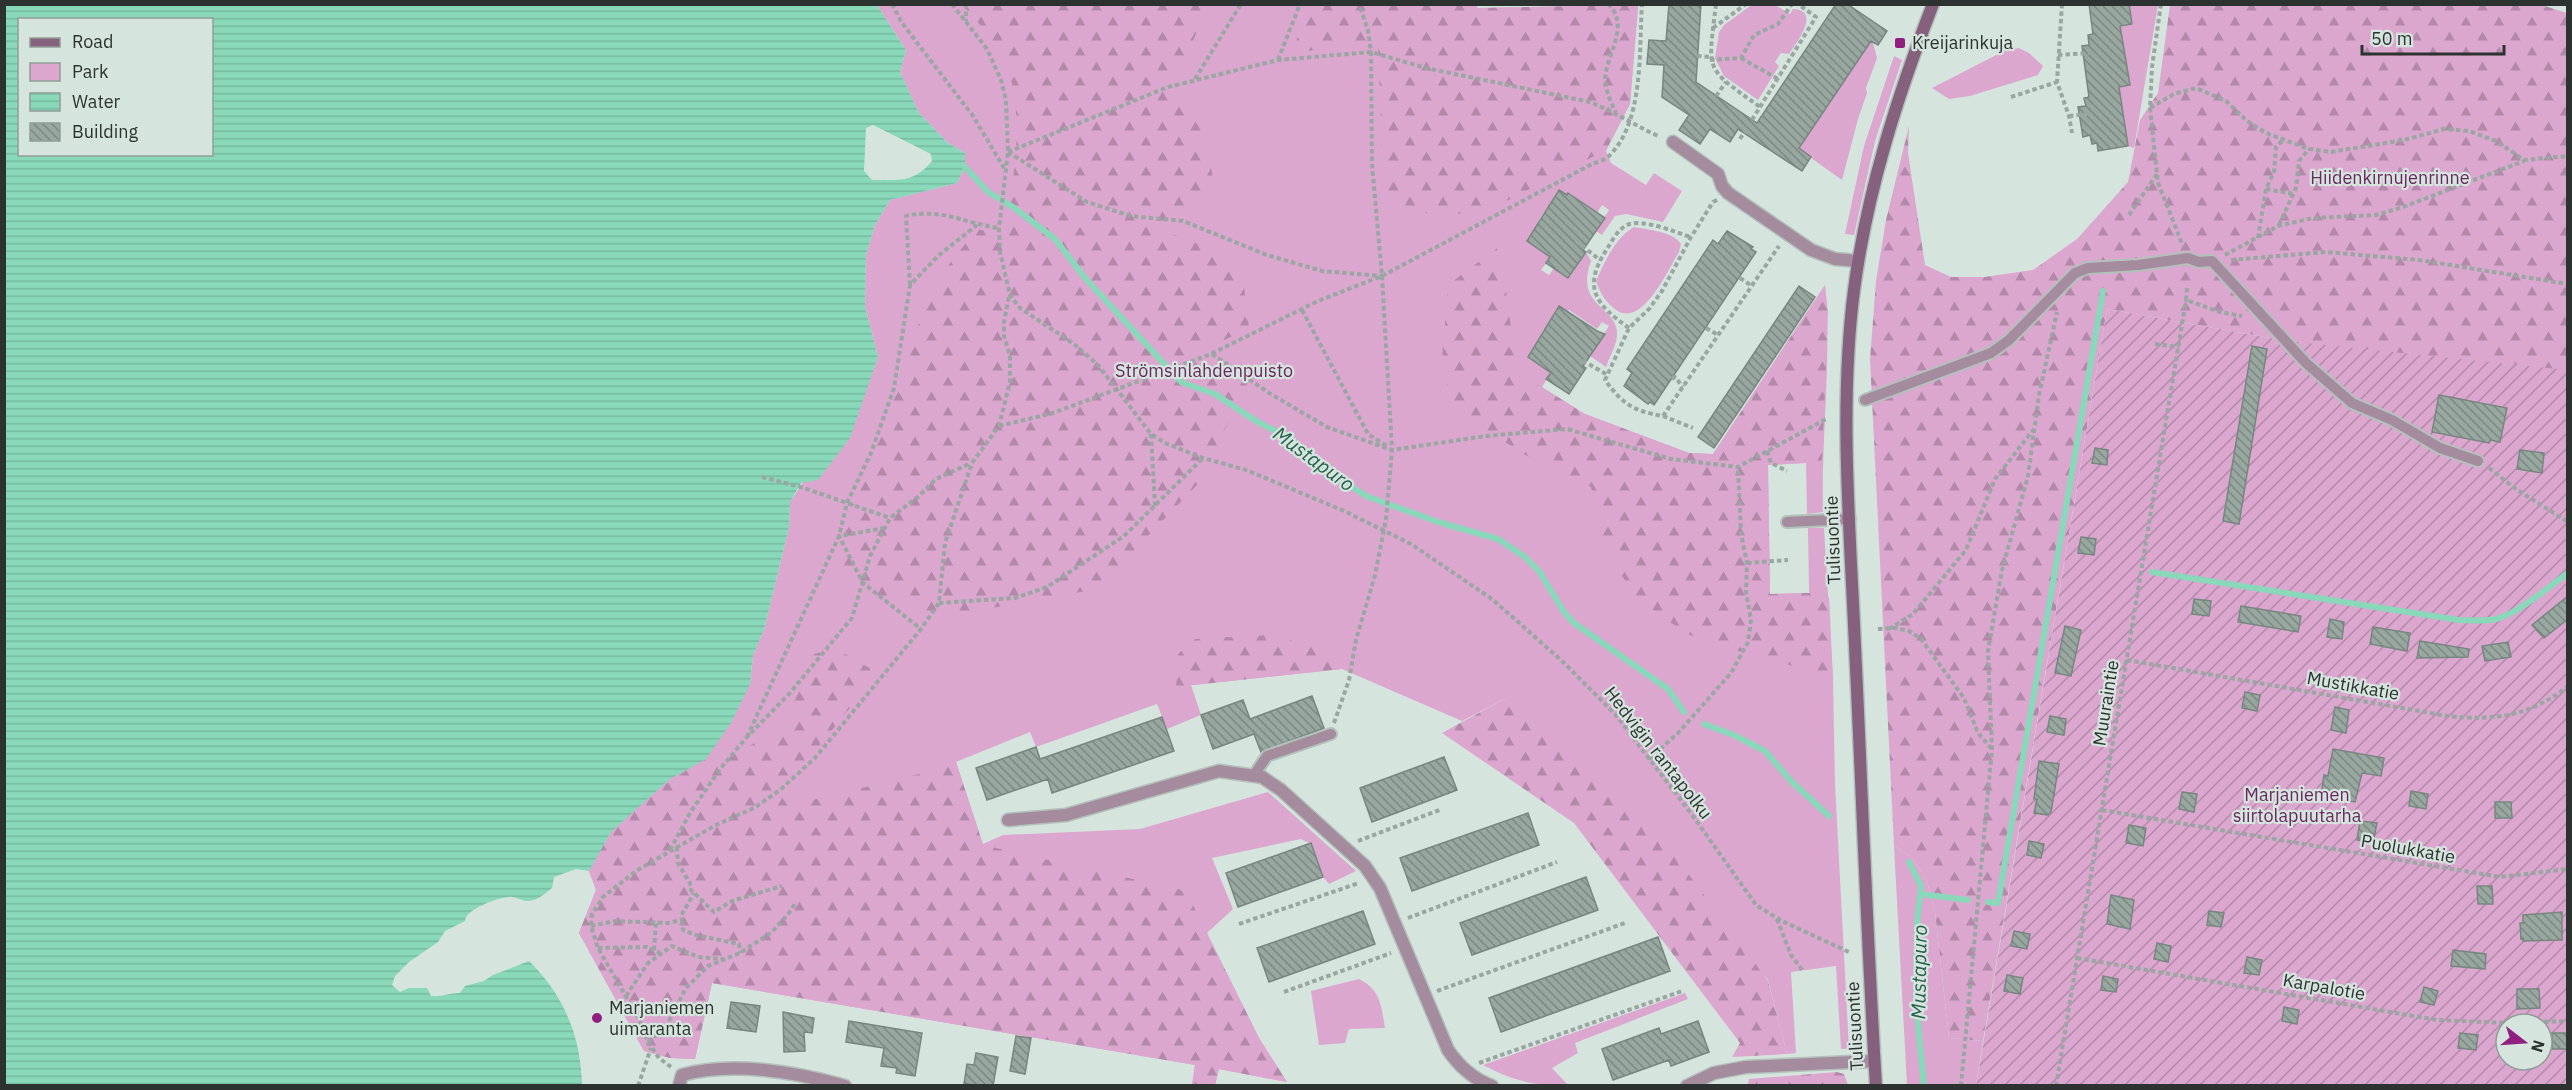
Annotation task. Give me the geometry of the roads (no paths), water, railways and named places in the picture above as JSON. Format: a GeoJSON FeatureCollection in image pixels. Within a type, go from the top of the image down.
{"type":"FeatureCollection","features":[{"type":"Feature","properties":{"kind":"main road","name":"Tulisuontie"},"geometry":{"type":"LineString","coordinates":[[1876,1086],[1850,519],[1847,405],[1849,350],[1858,261],[1880,157],[1896,104],[1933,4]]}},
{"type":"Feature","properties":{"kind":"street"},"geometry":{"type":"LineString","coordinates":[[1673,142],[1718,174],[1722,186],[1728,193],[1811,250],[1835,259],[1858,261]]}},
{"type":"Feature","properties":{"kind":"street"},"geometry":{"type":"LineString","coordinates":[[1008,820],[1066,815],[1220,771],[1262,777],[1281,790],[1365,866],[1396,923],[1448,1050],[1463,1068],[1481,1082],[1492,1086]]}},
{"type":"Feature","properties":{"kind":"street"},"geometry":{"type":"LineString","coordinates":[[1687,1086],[1714,1073],[1746,1067],[1874,1060]]}},
{"type":"Feature","properties":{"kind":"street"},"geometry":{"type":"LineString","coordinates":[[681,1080],[702,1069],[784,1072],[845,1086]]}},
{"type":"Feature","properties":{"kind":"lane"},"geometry":{"type":"LineString","coordinates":[[1865,400],[1991,353],[2010,340],[2075,273],[2088,268],[2138,265],[2188,258],[2199,262],[2212,261],[2267,318],[2306,363],[2352,403],[2392,420],[2440,448],[2478,461]]}},
{"type":"Feature","properties":{"kind":"lane"},"geometry":{"type":"LineString","coordinates":[[1788,522],[1850,519]]}},
{"type":"Feature","properties":{"kind":"lane"},"geometry":{"type":"LineString","coordinates":[[1254,776],[1267,756],[1331,734]]}},
{"type":"Feature","properties":{"kind":"water"},"geometry":{"type":"Polygon","coordinates":[[[5,4],[877,5],[906,50],[900,72],[919,113],[948,143],[965,153],[965,167],[957,183],[890,200],[875,225],[866,255],[865,307],[878,357],[850,438],[818,480],[801,483],[790,502],[789,527],[764,630],[753,655],[750,684],[731,723],[706,759],[670,779],[611,832],[589,871],[576,869],[554,877],[552,888],[531,901],[509,897],[497,899],[476,908],[465,921],[445,931],[438,942],[409,962],[395,976],[392,985],[400,992],[409,988],[427,988],[431,996],[438,996],[460,993],[465,986],[484,981],[493,975],[529,961],[552,988],[568,1018],[578,1050],[582,1085],[5,1085],[5,4]],[[873,125],[866,128],[864,171],[872,180],[898,180],[912,177],[932,161],[931,154],[873,125]]]}},
{"type":"Feature","properties":{"kind":"waterway","name":"Mustapuro"},"geometry":{"type":"LineString","coordinates":[[965,167],[988,192],[1013,207],[1055,239],[1085,278],[1181,382],[1215,394],[1256,421],[1293,440],[1317,465],[1366,496],[1438,522],[1498,539],[1525,557],[1539,571],[1564,612],[1574,623],[1668,689],[1684,712]]}},
{"type":"Feature","properties":{"kind":"waterway"},"geometry":{"type":"LineString","coordinates":[[1988,902],[1998,903],[2103,291]]}},
{"type":"Feature","properties":{"kind":"waterway"},"geometry":{"type":"LineString","coordinates":[[2152,572],[2459,620],[2478,621],[2496,619],[2514,612],[2568,573]]}},
{"type":"Feature","properties":{"kind":"waterway","name":"Mustapuro"},"geometry":{"type":"LineString","coordinates":[[1704,724],[1736,736],[1765,751],[1792,782],[1829,816]]}},
{"type":"Feature","properties":{"kind":"waterway","name":"Mustapuro"},"geometry":{"type":"LineString","coordinates":[[1909,862],[1921,886],[1917,923],[1916,1003],[1924,1086]]}},
{"type":"Feature","properties":{"kind":"waterway"},"geometry":{"type":"LineString","coordinates":[[1921,894],[1968,900]]}},
{"type":"Feature","properties":{"kind":"place","name":"Kreijarinkuja"},"geometry":{"type":"Point","coordinates":[1900,43]}},
{"type":"Feature","properties":{"kind":"place","name":"Marjaniemen uimaranta"},"geometry":{"type":"Point","coordinates":[597,1018]}},
{"type":"Feature","properties":{"kind":"park label","name":"Hiidenkirnujenrinne"},"geometry":{"type":"Point","coordinates":[2390,178]}},
{"type":"Feature","properties":{"kind":"park label","name":"Strömsinlahdenpuisto"},"geometry":{"type":"Point","coordinates":[1204,371]}},
{"type":"Feature","properties":{"kind":"park label","name":"Marjaniemen siirtolapuutarha"},"geometry":{"type":"Point","coordinates":[2297,805]}}]}
